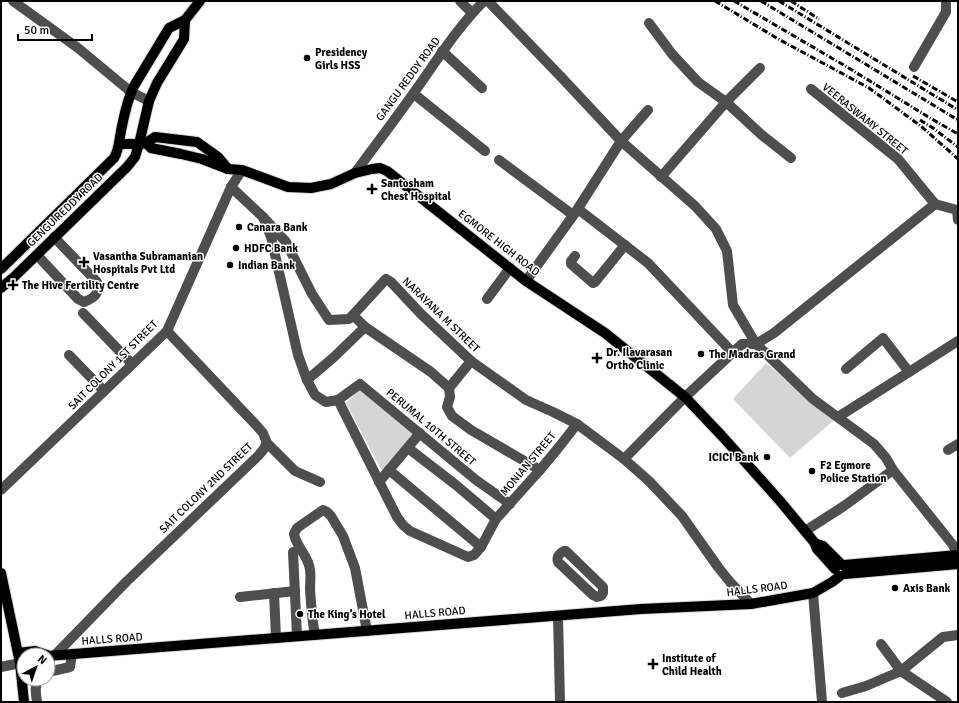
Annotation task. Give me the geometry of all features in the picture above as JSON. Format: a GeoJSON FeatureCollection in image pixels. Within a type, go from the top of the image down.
{"type":"FeatureCollection","features":[{"type":"Feature","properties":{"kind":"main road"},"geometry":{"type":"LineString","coordinates":[[1,270],[114,158],[118,152],[124,113],[131,92],[169,28],[185,20],[200,1]]}},
{"type":"Feature","properties":{"kind":"main road"},"geometry":{"type":"LineString","coordinates":[[143,143],[149,100],[157,83],[184,39],[185,20]]}},
{"type":"Feature","properties":{"kind":"main road"},"geometry":{"type":"LineString","coordinates":[[119,144],[143,143],[155,137],[198,142],[218,157],[228,169]]}},
{"type":"Feature","properties":{"kind":"main road","name":"EGMORE HIGH ROAD"},"geometry":{"type":"LineString","coordinates":[[143,143],[151,148],[202,159],[228,169],[242,170],[288,187],[311,188],[331,184],[355,173],[372,169],[380,168],[387,171],[526,281],[605,333],[685,397],[780,501],[814,542],[823,546],[840,570]]}},
{"type":"Feature","properties":{"kind":"main road","name":"GENGU REDDY ROAD"},"geometry":{"type":"LineString","coordinates":[[1,288],[37,255],[127,166],[135,157],[143,143]]}},
{"type":"Feature","properties":{"kind":"main road"},"geometry":{"type":"LineString","coordinates":[[818,590],[840,570],[958,558]]}},
{"type":"Feature","properties":{"kind":"main road"},"geometry":{"type":"LineString","coordinates":[[1,573],[17,647]]}},
{"type":"Feature","properties":{"kind":"main road","name":"HALLS ROAD"},"geometry":{"type":"LineString","coordinates":[[56,655],[641,609],[751,604],[818,590]]}},
{"type":"Feature","properties":{"kind":"main road"},"geometry":{"type":"LineString","coordinates":[[24,687],[24,702]]}},
{"type":"Feature","properties":{"kind":"street"},"geometry":{"type":"LineString","coordinates":[[12,1],[78,48],[131,92],[149,100]]}},
{"type":"Feature","properties":{"kind":"street"},"geometry":{"type":"LineString","coordinates":[[460,1],[472,13]]}},
{"type":"Feature","properties":{"kind":"street","name":"GANGU REDDY ROAD"},"geometry":{"type":"LineString","coordinates":[[355,173],[414,94],[442,51],[472,13],[484,1]]}},
{"type":"Feature","properties":{"kind":"street"},"geometry":{"type":"LineString","coordinates":[[488,1],[621,141],[695,206],[716,229],[727,251],[733,305],[756,344],[813,399],[874,444],[953,545],[958,558]]}},
{"type":"Feature","properties":{"kind":"street"},"geometry":{"type":"LineString","coordinates":[[914,67],[946,12],[946,1]]}},
{"type":"Feature","properties":{"kind":"street"},"geometry":{"type":"LineString","coordinates":[[648,23],[672,54],[698,82],[726,102],[763,136],[791,158]]}},
{"type":"Feature","properties":{"kind":"street"},"geometry":{"type":"LineString","coordinates":[[442,51],[482,88]]}},
{"type":"Feature","properties":{"kind":"street"},"geometry":{"type":"LineString","coordinates":[[661,177],[726,102],[760,68]]}},
{"type":"Feature","properties":{"kind":"street","name":"VEERASWAMY STREET"},"geometry":{"type":"LineString","coordinates":[[811,89],[898,159],[935,204]]}},
{"type":"Feature","properties":{"kind":"street"},"geometry":{"type":"LineString","coordinates":[[414,94],[485,150]]}},
{"type":"Feature","properties":{"kind":"street"},"geometry":{"type":"LineString","coordinates":[[526,281],[576,212],[621,141],[648,110]]}},
{"type":"Feature","properties":{"kind":"street"},"geometry":{"type":"LineString","coordinates":[[499,160],[648,262],[733,353]]}},
{"type":"Feature","properties":{"kind":"street","name":"SAIT COLONY 1ST STREET"},"geometry":{"type":"LineString","coordinates":[[1,490],[167,331],[231,187],[242,170]]}},
{"type":"Feature","properties":{"kind":"street"},"geometry":{"type":"LineString","coordinates":[[231,187],[263,217],[286,242],[312,294],[329,320],[349,319],[353,315],[365,327],[431,372],[449,388],[450,397],[448,407],[452,416],[471,430],[540,470]]}},
{"type":"Feature","properties":{"kind":"street"},"geometry":{"type":"LineString","coordinates":[[624,459],[685,397],[742,344],[756,344],[774,333],[935,204],[957,210],[958,220]]}},
{"type":"Feature","properties":{"kind":"street"},"geometry":{"type":"LineString","coordinates":[[263,217],[271,237],[298,355],[314,395],[326,402],[338,400],[397,517],[403,525],[410,531],[468,557],[474,555],[481,547],[389,470]]}},
{"type":"Feature","properties":{"kind":"street"},"geometry":{"type":"LineString","coordinates":[[37,255],[78,299],[84,302],[97,294],[97,282],[54,237]]}},
{"type":"Feature","properties":{"kind":"street"},"geometry":{"type":"LineString","coordinates":[[575,256],[571,261],[571,264],[593,283],[625,245]]}},
{"type":"Feature","properties":{"kind":"street"},"geometry":{"type":"LineString","coordinates":[[487,299],[510,268]]}},
{"type":"Feature","properties":{"kind":"street","name":"NARAYANA M STREET"},"geometry":{"type":"LineString","coordinates":[[353,315],[386,279],[391,282],[445,338],[471,361],[526,400],[577,424],[624,459],[649,481],[682,516],[718,567],[751,604]]}},
{"type":"Feature","properties":{"kind":"street"},"geometry":{"type":"LineString","coordinates":[[83,314],[132,364]]}},
{"type":"Feature","properties":{"kind":"street"},"geometry":{"type":"LineString","coordinates":[[307,380],[334,357],[365,327]]}},
{"type":"Feature","properties":{"kind":"street","name":"SAIT COLONY 2ND STREET"},"geometry":{"type":"LineString","coordinates":[[56,649],[260,453],[267,443],[263,433],[167,331]]}},
{"type":"Feature","properties":{"kind":"street"},"geometry":{"type":"LineString","coordinates":[[846,369],[883,338],[909,372]]}},
{"type":"Feature","properties":{"kind":"street"},"geometry":{"type":"LineString","coordinates":[[838,417],[958,341]]}},
{"type":"Feature","properties":{"kind":"street"},"geometry":{"type":"LineString","coordinates":[[69,355],[104,391]]}},
{"type":"Feature","properties":{"kind":"street"},"geometry":{"type":"LineString","coordinates":[[449,388],[471,361]]}},
{"type":"Feature","properties":{"kind":"street","name":"PERUMAL 10TH STREET"},"geometry":{"type":"LineString","coordinates":[[338,400],[360,384],[476,480],[510,504]]}},
{"type":"Feature","properties":{"kind":"street","name":"MONIAN STREET"},"geometry":{"type":"LineString","coordinates":[[481,547],[496,518],[559,448],[577,424]]}},
{"type":"Feature","properties":{"kind":"street"},"geometry":{"type":"LineString","coordinates":[[380,482],[420,433]]}},
{"type":"Feature","properties":{"kind":"street"},"geometry":{"type":"LineString","coordinates":[[267,443],[295,471],[320,482]]}},
{"type":"Feature","properties":{"kind":"street"},"geometry":{"type":"LineString","coordinates":[[948,450],[958,444]]}},
{"type":"Feature","properties":{"kind":"street"},"geometry":{"type":"LineString","coordinates":[[408,448],[496,518]]}},
{"type":"Feature","properties":{"kind":"street"},"geometry":{"type":"LineString","coordinates":[[805,531],[844,506],[893,470]]}},
{"type":"Feature","properties":{"kind":"street"},"geometry":{"type":"LineString","coordinates":[[315,635],[312,618],[310,570],[307,558],[294,538],[294,534],[297,528],[323,510],[331,516],[343,536],[355,568],[367,631]]}},
{"type":"Feature","properties":{"kind":"street"},"geometry":{"type":"LineString","coordinates":[[600,597],[593,595],[558,562],[558,556],[562,552],[566,551],[603,587],[603,593],[600,597],[604,612]]}},
{"type":"Feature","properties":{"kind":"street"},"geometry":{"type":"LineString","coordinates":[[293,552],[297,636]]}},
{"type":"Feature","properties":{"kind":"street"},"geometry":{"type":"LineString","coordinates":[[818,590],[822,702]]}},
{"type":"Feature","properties":{"kind":"street"},"geometry":{"type":"LineString","coordinates":[[240,597],[295,591]]}},
{"type":"Feature","properties":{"kind":"street"},"geometry":{"type":"LineString","coordinates":[[274,593],[276,638]]}},
{"type":"Feature","properties":{"kind":"street"},"geometry":{"type":"LineString","coordinates":[[558,616],[560,702]]}},
{"type":"Feature","properties":{"kind":"street"},"geometry":{"type":"LineString","coordinates":[[842,693],[866,686],[901,671],[943,637],[958,635]]}},
{"type":"Feature","properties":{"kind":"street"},"geometry":{"type":"LineString","coordinates":[[881,644],[901,671],[948,702]]}},
{"type":"Feature","properties":{"kind":"street"},"geometry":{"type":"LineString","coordinates":[[56,670],[70,667],[72,654]]}},
{"type":"Feature","properties":{"kind":"street"},"geometry":{"type":"LineString","coordinates":[[1,667],[16,664]]}},
{"type":"Feature","properties":{"kind":"street"},"geometry":{"type":"LineString","coordinates":[[36,687],[37,702]]}},
{"type":"Feature","properties":{"kind":"shaded area"},"geometry":{"type":"Polygon","coordinates":[[[766,363],[834,420],[790,458],[733,399],[766,363]]]}},
{"type":"Feature","properties":{"kind":"shaded area"},"geometry":{"type":"Polygon","coordinates":[[[363,386],[418,434],[384,475],[346,403],[363,386]]]}},
{"type":"Feature","properties":{"kind":"railway"},"geometry":{"type":"LineString","coordinates":[[715,1],[780,40],[869,88],[922,127],[958,159]]}},
{"type":"Feature","properties":{"kind":"railway"},"geometry":{"type":"LineString","coordinates":[[734,1],[958,134]]}},
{"type":"Feature","properties":{"kind":"railway"},"geometry":{"type":"LineString","coordinates":[[761,1],[958,120]]}},
{"type":"Feature","properties":{"kind":"railway"},"geometry":{"type":"LineString","coordinates":[[779,1],[958,110]]}},
{"type":"Feature","properties":{"kind":"railway"},"geometry":{"type":"LineString","coordinates":[[791,1],[819,19]]}},
{"type":"Feature","properties":{"kind":"railway"},"geometry":{"type":"LineString","coordinates":[[913,76],[958,102]]}},
{"type":"Feature","properties":{"kind":"railway"},"geometry":{"type":"LineString","coordinates":[[920,120],[958,147]]}},
{"type":"Feature","properties":{"kind":"place","name":"Presidency Girls HSS"},"geometry":{"type":"Point","coordinates":[307,58]}},
{"type":"Feature","properties":{"kind":"place","name":"Santosham Chest Hospital"},"geometry":{"type":"Point","coordinates":[372,189]}},
{"type":"Feature","properties":{"kind":"place","name":"Canara Bank"},"geometry":{"type":"Point","coordinates":[239,227]}},
{"type":"Feature","properties":{"kind":"place","name":"HDFC Bank"},"geometry":{"type":"Point","coordinates":[236,248]}},
{"type":"Feature","properties":{"kind":"place","name":"Vasantha Subramanian Hospitals Pvt Ltd"},"geometry":{"type":"Point","coordinates":[84,262]}},
{"type":"Feature","properties":{"kind":"place","name":"Indian Bank"},"geometry":{"type":"Point","coordinates":[230,265]}},
{"type":"Feature","properties":{"kind":"place","name":"The Hive Fertility Centre"},"geometry":{"type":"Point","coordinates":[13,285]}},
{"type":"Feature","properties":{"kind":"place","name":"The Madras Grand"},"geometry":{"type":"Point","coordinates":[701,354]}},
{"type":"Feature","properties":{"kind":"place","name":"Dr. Ilavarasan Ortho Clinic"},"geometry":{"type":"Point","coordinates":[597,358]}},
{"type":"Feature","properties":{"kind":"place","name":"ICICI Bank"},"geometry":{"type":"Point","coordinates":[767,457]}},
{"type":"Feature","properties":{"kind":"place","name":"F2 Egmore Police Station"},"geometry":{"type":"Point","coordinates":[812,471]}},
{"type":"Feature","properties":{"kind":"place","name":"Axis Bank"},"geometry":{"type":"Point","coordinates":[895,588]}},
{"type":"Feature","properties":{"kind":"place","name":"The King’s Hotel"},"geometry":{"type":"Point","coordinates":[300,614]}},
{"type":"Feature","properties":{"kind":"place","name":"Institute of Child Health"},"geometry":{"type":"Point","coordinates":[653,664]}}]}
